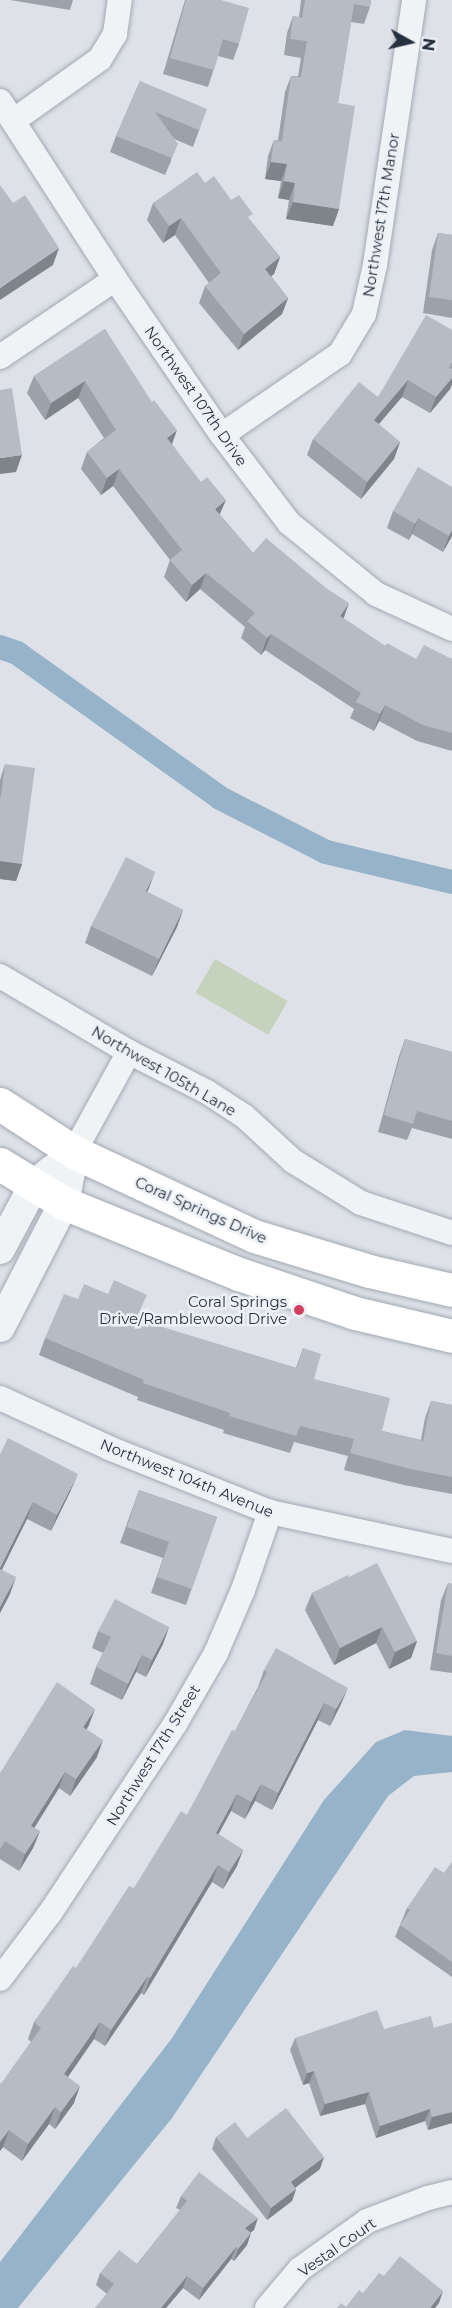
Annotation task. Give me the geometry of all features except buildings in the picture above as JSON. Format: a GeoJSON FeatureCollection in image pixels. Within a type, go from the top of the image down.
{"type":"FeatureCollection","features":[{"type":"Feature","properties":{"kind":"main road","name":"Coral Springs Drive"},"geometry":{"type":"LineString","coordinates":[[0,1104],[74,1152],[254,1236],[369,1271],[452,1290]]}},
{"type":"Feature","properties":{"kind":"main road"},"geometry":{"type":"LineString","coordinates":[[0,1164],[64,1203],[239,1274],[355,1313],[452,1336]]}},
{"type":"Feature","properties":{"kind":"street"},"geometry":{"type":"LineString","coordinates":[[7,111],[100,59],[115,34],[120,0]]}},
{"type":"Feature","properties":{"kind":"street","name":"Northwest 17th Manor"},"geometry":{"type":"LineString","coordinates":[[222,435],[340,354],[364,314],[375,265],[414,0]]}},
{"type":"Feature","properties":{"kind":"street","name":"Northwest 107th Drive"},"geometry":{"type":"LineString","coordinates":[[7,111],[115,279],[222,435],[289,523],[376,594],[452,629]]}},
{"type":"Feature","properties":{"kind":"street"},"geometry":{"type":"LineString","coordinates":[[0,357],[115,279]]}},
{"type":"Feature","properties":{"kind":"street","name":"Northwest 105th Lane"},"geometry":{"type":"LineString","coordinates":[[0,976],[129,1052],[207,1092],[244,1116],[293,1161],[361,1203],[452,1233]]}},
{"type":"Feature","properties":{"kind":"street"},"geometry":{"type":"LineString","coordinates":[[0,1327],[64,1203],[74,1152],[129,1052]]}},
{"type":"Feature","properties":{"kind":"street"},"geometry":{"type":"LineString","coordinates":[[0,1249],[34,1185],[74,1152]]}},
{"type":"Feature","properties":{"kind":"street","name":"Northwest 104th Avenue"},"geometry":{"type":"LineString","coordinates":[[0,1398],[109,1448],[270,1512],[452,1551]]}},
{"type":"Feature","properties":{"kind":"street","name":"Northwest 17th Street"},"geometry":{"type":"LineString","coordinates":[[0,1979],[50,1913],[175,1724],[216,1653],[243,1590],[270,1512]]}},
{"type":"Feature","properties":{"kind":"street","name":"Vestal Court"},"geometry":{"type":"LineString","coordinates":[[267,2308],[300,2269],[367,2222],[428,2198],[452,2192]]}},
{"type":"Feature","properties":{"kind":"green space"},"geometry":{"type":"Polygon","coordinates":[[[215,959],[288,1001],[268,1035],[196,993],[215,959]]]}},
{"type":"Feature","properties":{"kind":"water"},"geometry":{"type":"Polygon","coordinates":[[[405,1730],[452,1736],[452,1772],[414,1776],[388,1796],[172,2118],[18,2308],[0,2308],[0,2262],[172,2038],[324,1800],[376,1742],[405,1730]]]}},
{"type":"Feature","properties":{"kind":"waterway"},"geometry":{"type":"LineString","coordinates":[[0,647],[17,653],[220,798],[326,852],[452,882]]}},
{"type":"Feature","properties":{"kind":"place","name":"Coral Springs Drive/Ramblewood Drive"},"geometry":{"type":"Point","coordinates":[299,1310]}}]}
